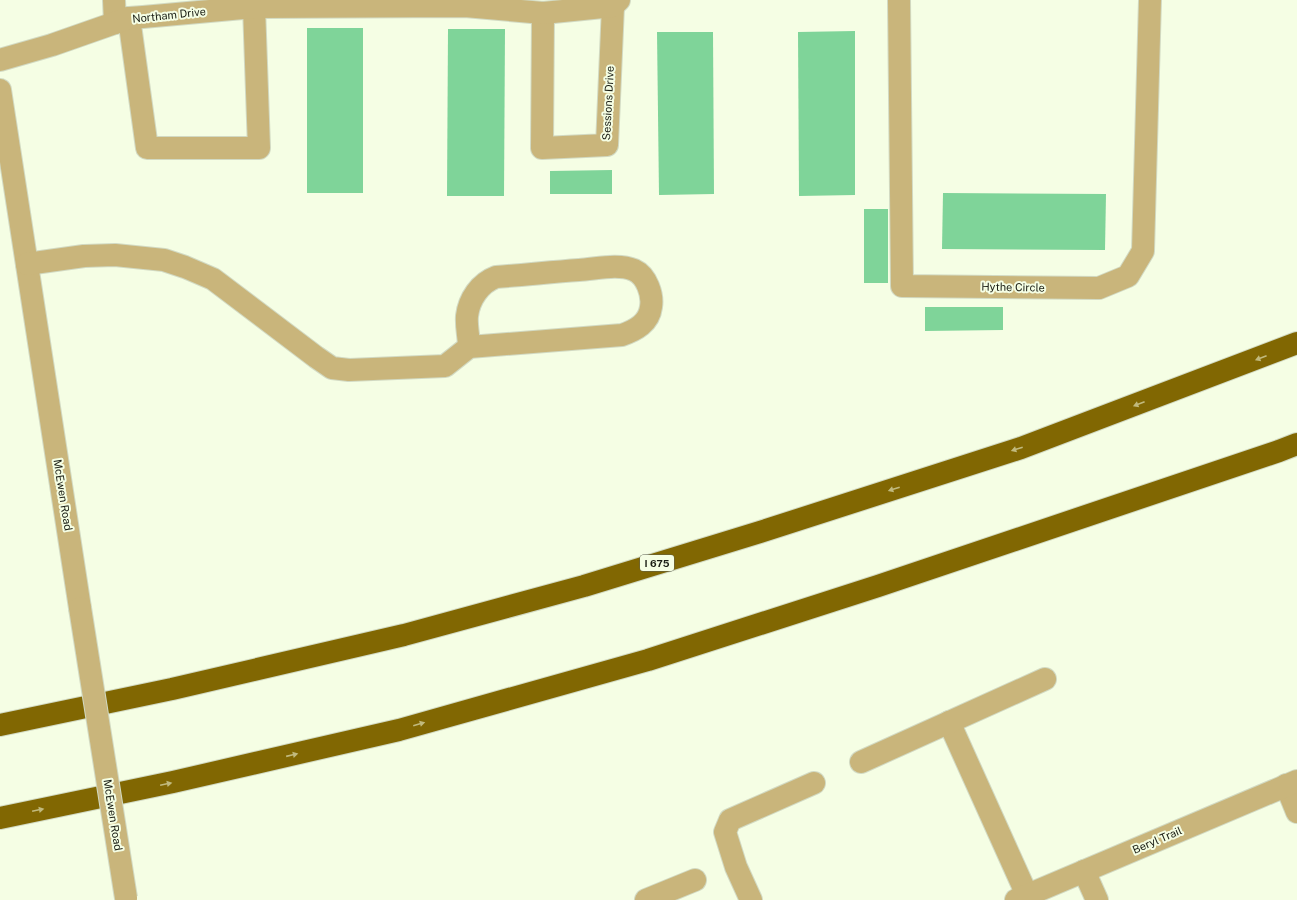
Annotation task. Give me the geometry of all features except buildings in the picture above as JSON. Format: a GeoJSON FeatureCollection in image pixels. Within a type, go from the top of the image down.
{"type":"FeatureCollection","features":[{"type":"Feature","properties":{"kind":"highway","name":"I 675"},"geometry":{"type":"LineString","coordinates":[[0,725],[172,689],[404,635],[584,586],[760,532],[1022,448],[1297,343]]}},
{"type":"Feature","properties":{"kind":"highway"},"geometry":{"type":"LineString","coordinates":[[0,818],[172,782],[399,730],[648,660],[878,586],[1297,444]]}},
{"type":"Feature","properties":{"kind":"street"},"geometry":{"type":"LineString","coordinates":[[114,0],[122,21],[147,148],[259,148],[241,5]]}},
{"type":"Feature","properties":{"kind":"street","name":"Hythe Circle"},"geometry":{"type":"LineString","coordinates":[[899,0],[902,286],[1099,288],[1128,276],[1143,251],[1150,0]]}},
{"type":"Feature","properties":{"kind":"street","name":"Northam Drive"},"geometry":{"type":"LineString","coordinates":[[0,60],[52,45],[122,21],[241,5],[465,3]]}},
{"type":"Feature","properties":{"kind":"street","name":"Sessions Drive"},"geometry":{"type":"LineString","coordinates":[[465,3],[543,13],[616,3],[607,145],[542,148],[543,13]]}},
{"type":"Feature","properties":{"kind":"street","name":"McEwen Road"},"geometry":{"type":"LineString","coordinates":[[0,90],[126,899]]}},
{"type":"Feature","properties":{"kind":"street"},"geometry":{"type":"LineString","coordinates":[[27,264],[84,256],[116,255],[164,260],[213,279],[332,368],[349,370],[445,366],[469,347],[622,335],[633,331],[644,324],[650,313],[652,301],[649,288],[635,271],[615,267],[496,277],[488,280],[481,286],[471,302],[467,316],[469,347]]}},
{"type":"Feature","properties":{"kind":"street"},"geometry":{"type":"LineString","coordinates":[[861,762],[1045,679]]}},
{"type":"Feature","properties":{"kind":"street"},"geometry":{"type":"LineString","coordinates":[[949,722],[1022,898]]}},
{"type":"Feature","properties":{"kind":"street"},"geometry":{"type":"LineString","coordinates":[[751,900],[736,867],[725,832],[730,820],[814,783]]}},
{"type":"Feature","properties":{"kind":"street"},"geometry":{"type":"LineString","coordinates":[[1291,783],[1297,812]]}},
{"type":"Feature","properties":{"kind":"street","name":"Beryl Trail"},"geometry":{"type":"LineString","coordinates":[[1022,898],[1291,783]]}},
{"type":"Feature","properties":{"kind":"street"},"geometry":{"type":"LineString","coordinates":[[1084,871],[1097,900]]}},
{"type":"Feature","properties":{"kind":"street"},"geometry":{"type":"LineString","coordinates":[[646,900],[695,880]]}}]}
